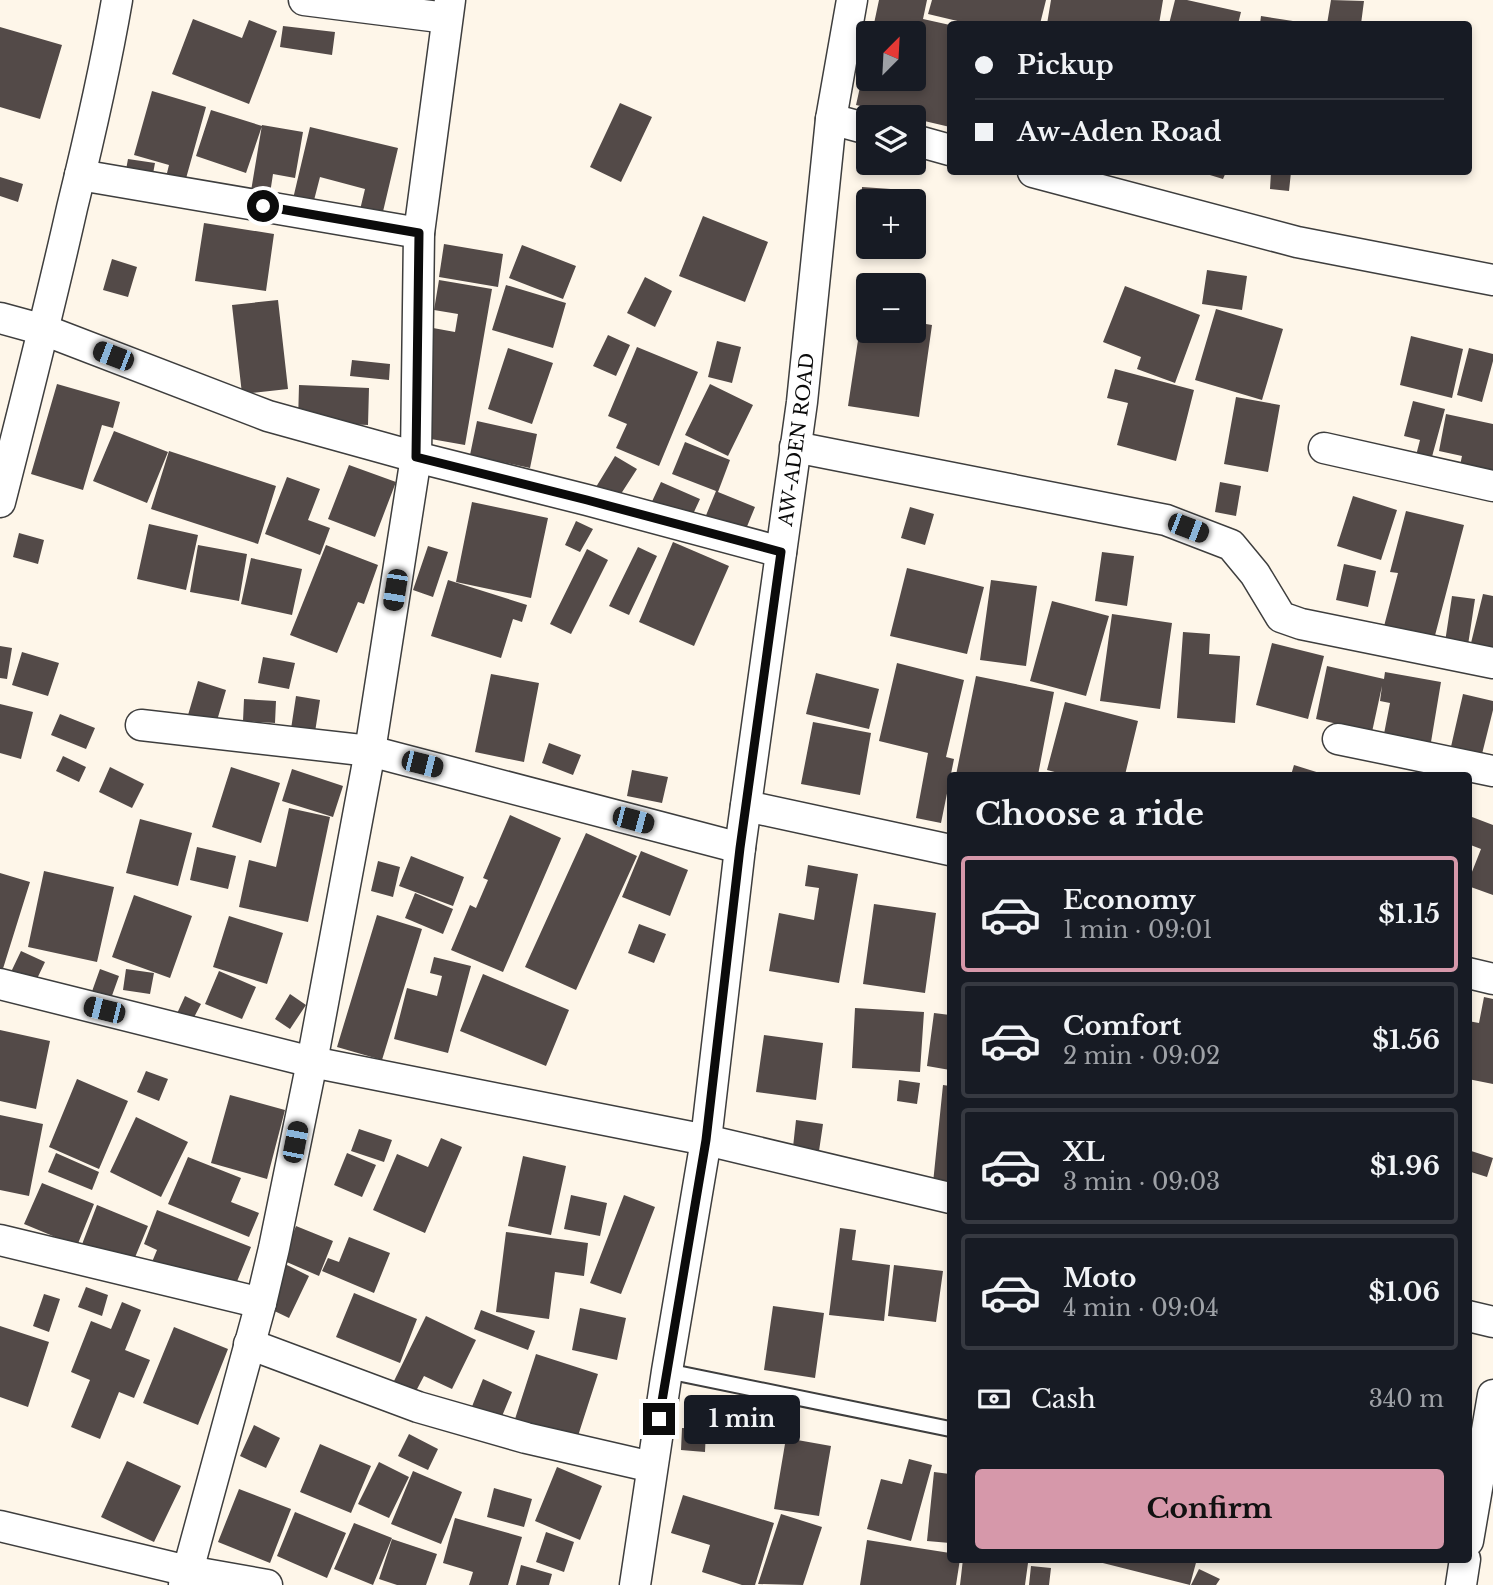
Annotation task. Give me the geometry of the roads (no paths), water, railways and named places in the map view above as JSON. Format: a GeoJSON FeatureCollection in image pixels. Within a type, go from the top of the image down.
{"type":"FeatureCollection","features":[{"type":"Feature","properties":{"kind":"street"},"geometry":{"type":"LineString","coordinates":[[0,502],[44,330],[110,42],[117,0]]}},
{"type":"Feature","properties":{"kind":"street"},"geometry":{"type":"LineString","coordinates":[[186,1578],[277,1235],[370,751],[416,457],[419,233],[449,9],[304,0]]}},
{"type":"Feature","properties":{"kind":"street","name":"AW-ADEN ROAD"},"geometry":{"type":"LineString","coordinates":[[635,1585],[667,1371],[706,1140],[740,848],[802,402],[831,119],[852,0]]}},
{"type":"Feature","properties":{"kind":"street"},"geometry":{"type":"LineString","coordinates":[[831,119],[856,126]]}},
{"type":"Feature","properties":{"kind":"street"},"geometry":{"type":"LineString","coordinates":[[926,143],[947,149]]}},
{"type":"Feature","properties":{"kind":"street"},"geometry":{"type":"LineString","coordinates":[[80,175],[419,233]]}},
{"type":"Feature","properties":{"kind":"street"},"geometry":{"type":"LineString","coordinates":[[1044,175],[1297,242],[1493,280]]}},
{"type":"Feature","properties":{"kind":"street"},"geometry":{"type":"LineString","coordinates":[[0,318],[44,330],[268,416],[781,552]]}},
{"type":"Feature","properties":{"kind":"street"},"geometry":{"type":"LineString","coordinates":[[795,447],[1166,520],[1231,545],[1255,574],[1280,618],[1493,663]]}},
{"type":"Feature","properties":{"kind":"street"},"geometry":{"type":"LineString","coordinates":[[1324,448],[1493,486]]}},
{"type":"Feature","properties":{"kind":"street"},"geometry":{"type":"LineString","coordinates":[[141,725],[370,751],[740,848]]}},
{"type":"Feature","properties":{"kind":"street"},"geometry":{"type":"LineString","coordinates":[[1339,739],[1493,771]]}},
{"type":"Feature","properties":{"kind":"street"},"geometry":{"type":"LineString","coordinates":[[746,806],[947,849]]}},
{"type":"Feature","properties":{"kind":"street"},"geometry":{"type":"LineString","coordinates":[[1472,974],[1493,979]]}},
{"type":"Feature","properties":{"kind":"street"},"geometry":{"type":"LineString","coordinates":[[0,984],[312,1062],[706,1140],[947,1197]]}},
{"type":"Feature","properties":{"kind":"street"},"geometry":{"type":"LineString","coordinates":[[0,1240],[261,1303]]}},
{"type":"Feature","properties":{"kind":"street"},"geometry":{"type":"LineString","coordinates":[[1472,1317],[1493,1322]]}},
{"type":"Feature","properties":{"kind":"street"},"geometry":{"type":"LineString","coordinates":[[249,1345],[418,1407],[526,1437],[652,1467]]}},
{"type":"Feature","properties":{"kind":"street"},"geometry":{"type":"LineString","coordinates":[[1472,1518],[1493,1395]]}},
{"type":"Feature","properties":{"kind":"street"},"geometry":{"type":"LineString","coordinates":[[0,1527],[186,1578],[267,1585]]}},
{"type":"Feature","properties":{"kind":"street"},"geometry":{"type":"LineString","coordinates":[[1461,1585],[1464,1563]]}},
{"type":"Feature","properties":{"kind":"lane"},"geometry":{"type":"LineString","coordinates":[[667,1371],[947,1428]]}}]}
